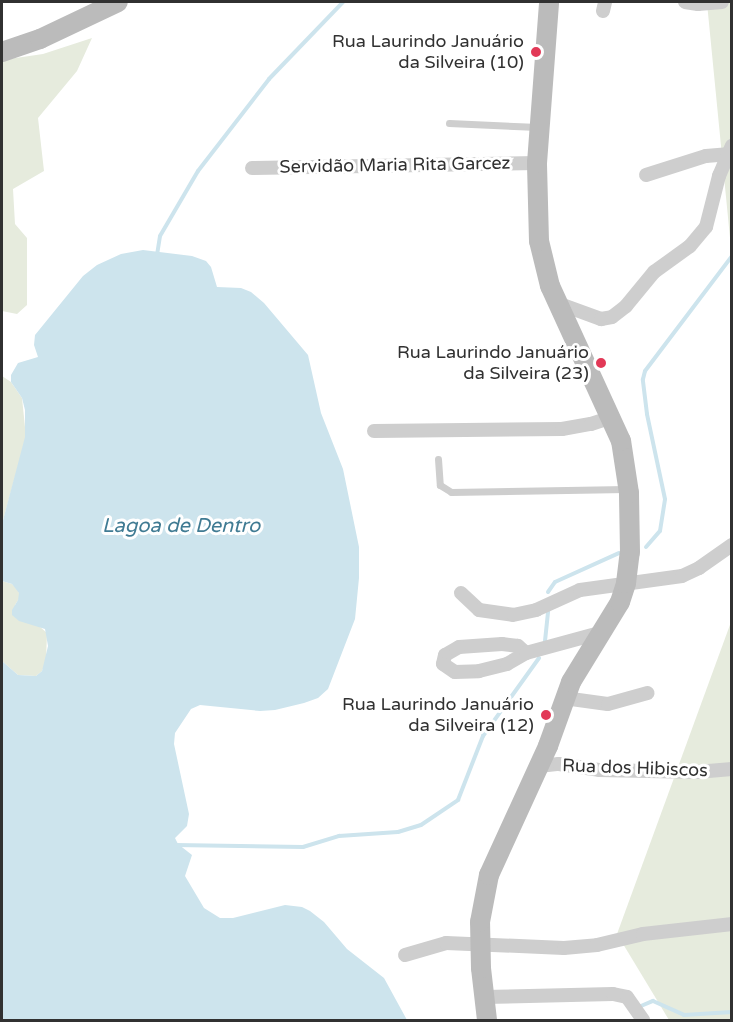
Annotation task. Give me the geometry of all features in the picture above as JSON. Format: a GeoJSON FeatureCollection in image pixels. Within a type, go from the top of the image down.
{"type":"FeatureCollection","features":[{"type":"Feature","properties":{"kind":"main road"},"geometry":{"type":"LineString","coordinates":[[2,52],[40,39],[118,2]]}},
{"type":"Feature","properties":{"kind":"main road"},"geometry":{"type":"LineString","coordinates":[[487,1020],[480,944],[481,906],[489,875],[539,766],[564,698],[578,670],[603,632],[626,583],[630,552],[628,489],[621,441],[612,417],[550,286],[539,241],[537,163],[549,2]]}},
{"type":"Feature","properties":{"kind":"street"},"geometry":{"type":"LineString","coordinates":[[685,2],[698,4],[722,2]]}},
{"type":"Feature","properties":{"kind":"street"},"geometry":{"type":"LineString","coordinates":[[646,175],[729,150]]}},
{"type":"Feature","properties":{"kind":"street"},"geometry":{"type":"LineString","coordinates":[[560,304],[602,319],[612,317],[626,306],[654,272],[690,246],[706,227],[729,150]]}},
{"type":"Feature","properties":{"kind":"street","name":"Servidão Maria Rita Garcez"},"geometry":{"type":"LineString","coordinates":[[252,168],[537,163]]}},
{"type":"Feature","properties":{"kind":"street"},"geometry":{"type":"LineString","coordinates":[[374,430],[562,429],[591,424],[612,417]]}},
{"type":"Feature","properties":{"kind":"street"},"geometry":{"type":"LineString","coordinates":[[461,593],[478,610],[513,615],[536,610],[580,590],[682,576],[699,568],[732,545]]}},
{"type":"Feature","properties":{"kind":"street"},"geometry":{"type":"LineString","coordinates":[[525,653],[518,646],[502,644],[459,647],[445,655],[443,664],[455,672],[479,671],[507,664],[525,653],[603,632]]}},
{"type":"Feature","properties":{"kind":"street"},"geometry":{"type":"LineString","coordinates":[[564,698],[608,704],[648,693]]}},
{"type":"Feature","properties":{"kind":"street","name":"Rua dos Hibiscos"},"geometry":{"type":"LineString","coordinates":[[539,766],[698,772],[732,769]]}},
{"type":"Feature","properties":{"kind":"street"},"geometry":{"type":"LineString","coordinates":[[405,955],[446,943],[564,948],[610,943],[643,934],[732,924]]}},
{"type":"Feature","properties":{"kind":"street"},"geometry":{"type":"LineString","coordinates":[[484,998],[613,994],[627,997],[642,1020]]}},
{"type":"Feature","properties":{"kind":"lane"},"geometry":{"type":"LineString","coordinates":[[449,123],[540,127]]}},
{"type":"Feature","properties":{"kind":"lane"},"geometry":{"type":"LineString","coordinates":[[438,459],[440,485],[451,492],[628,489]]}},
{"type":"Feature","properties":{"kind":"shaded area"},"geometry":{"type":"Polygon","coordinates":[[[731,2],[731,248],[707,3],[731,2]]]}},
{"type":"Feature","properties":{"kind":"shaded area"},"geometry":{"type":"Polygon","coordinates":[[[92,38],[77,71],[38,118],[44,171],[13,189],[15,224],[27,238],[27,305],[17,314],[2,311],[2,60],[43,54],[92,38]]]}},
{"type":"Feature","properties":{"kind":"shaded area"},"geometry":{"type":"Polygon","coordinates":[[[2,376],[11,382],[22,398],[26,437],[2,524],[2,376]]]}},
{"type":"Feature","properties":{"kind":"shaded area"},"geometry":{"type":"Polygon","coordinates":[[[2,581],[18,589],[20,597],[15,605],[47,633],[46,661],[42,671],[36,676],[18,675],[2,661],[2,581]]]}},
{"type":"Feature","properties":{"kind":"shaded area"},"geometry":{"type":"Polygon","coordinates":[[[731,622],[731,1020],[669,1020],[617,934],[731,622]]]}},
{"type":"Feature","properties":{"kind":"water","name":"Lagoa de Dentro"},"geometry":{"type":"Polygon","coordinates":[[[143,250],[192,256],[206,261],[211,267],[217,287],[241,288],[251,292],[264,303],[308,355],[321,413],[343,469],[359,547],[355,619],[328,689],[318,698],[275,710],[260,711],[200,705],[191,709],[175,733],[174,744],[189,814],[187,826],[175,838],[178,844],[192,855],[185,876],[204,908],[220,918],[233,918],[285,905],[302,907],[310,911],[324,922],[347,949],[384,978],[407,1020],[2,1020],[2,661],[18,675],[36,676],[42,671],[48,646],[45,629],[19,621],[12,615],[19,593],[12,584],[2,581],[2,524],[25,437],[25,410],[22,398],[11,382],[11,375],[18,363],[38,357],[34,345],[35,335],[83,276],[97,265],[121,254],[143,250]]]}},
{"type":"Feature","properties":{"kind":"waterway"},"geometry":{"type":"LineString","coordinates":[[157,255],[160,236],[198,171],[269,79],[343,2]]}},
{"type":"Feature","properties":{"kind":"waterway"},"geometry":{"type":"LineString","coordinates":[[646,547],[660,531],[665,499],[647,414],[643,379],[645,371],[732,256]]}},
{"type":"Feature","properties":{"kind":"waterway"},"geometry":{"type":"LineString","coordinates":[[548,592],[555,582],[619,553]]}},
{"type":"Feature","properties":{"kind":"waterway"},"geometry":{"type":"LineString","coordinates":[[545,641],[548,611]]}},
{"type":"Feature","properties":{"kind":"waterway"},"geometry":{"type":"LineString","coordinates":[[175,845],[303,847],[339,836],[398,832],[421,825],[458,800],[483,736],[539,658]]}},
{"type":"Feature","properties":{"kind":"waterway"},"geometry":{"type":"LineString","coordinates":[[641,1006],[653,1001],[684,1015],[732,1012]]}},
{"type":"Feature","properties":{"kind":"place","name":"Rua Laurindo Januário da Silveira (10)"},"geometry":{"type":"Point","coordinates":[536,52]}},
{"type":"Feature","properties":{"kind":"place","name":"Rua Laurindo Januário da Silveira (23)"},"geometry":{"type":"Point","coordinates":[601,363]}},
{"type":"Feature","properties":{"kind":"place","name":"Rua Laurindo Januário da Silveira (12)"},"geometry":{"type":"Point","coordinates":[546,715]}}]}
